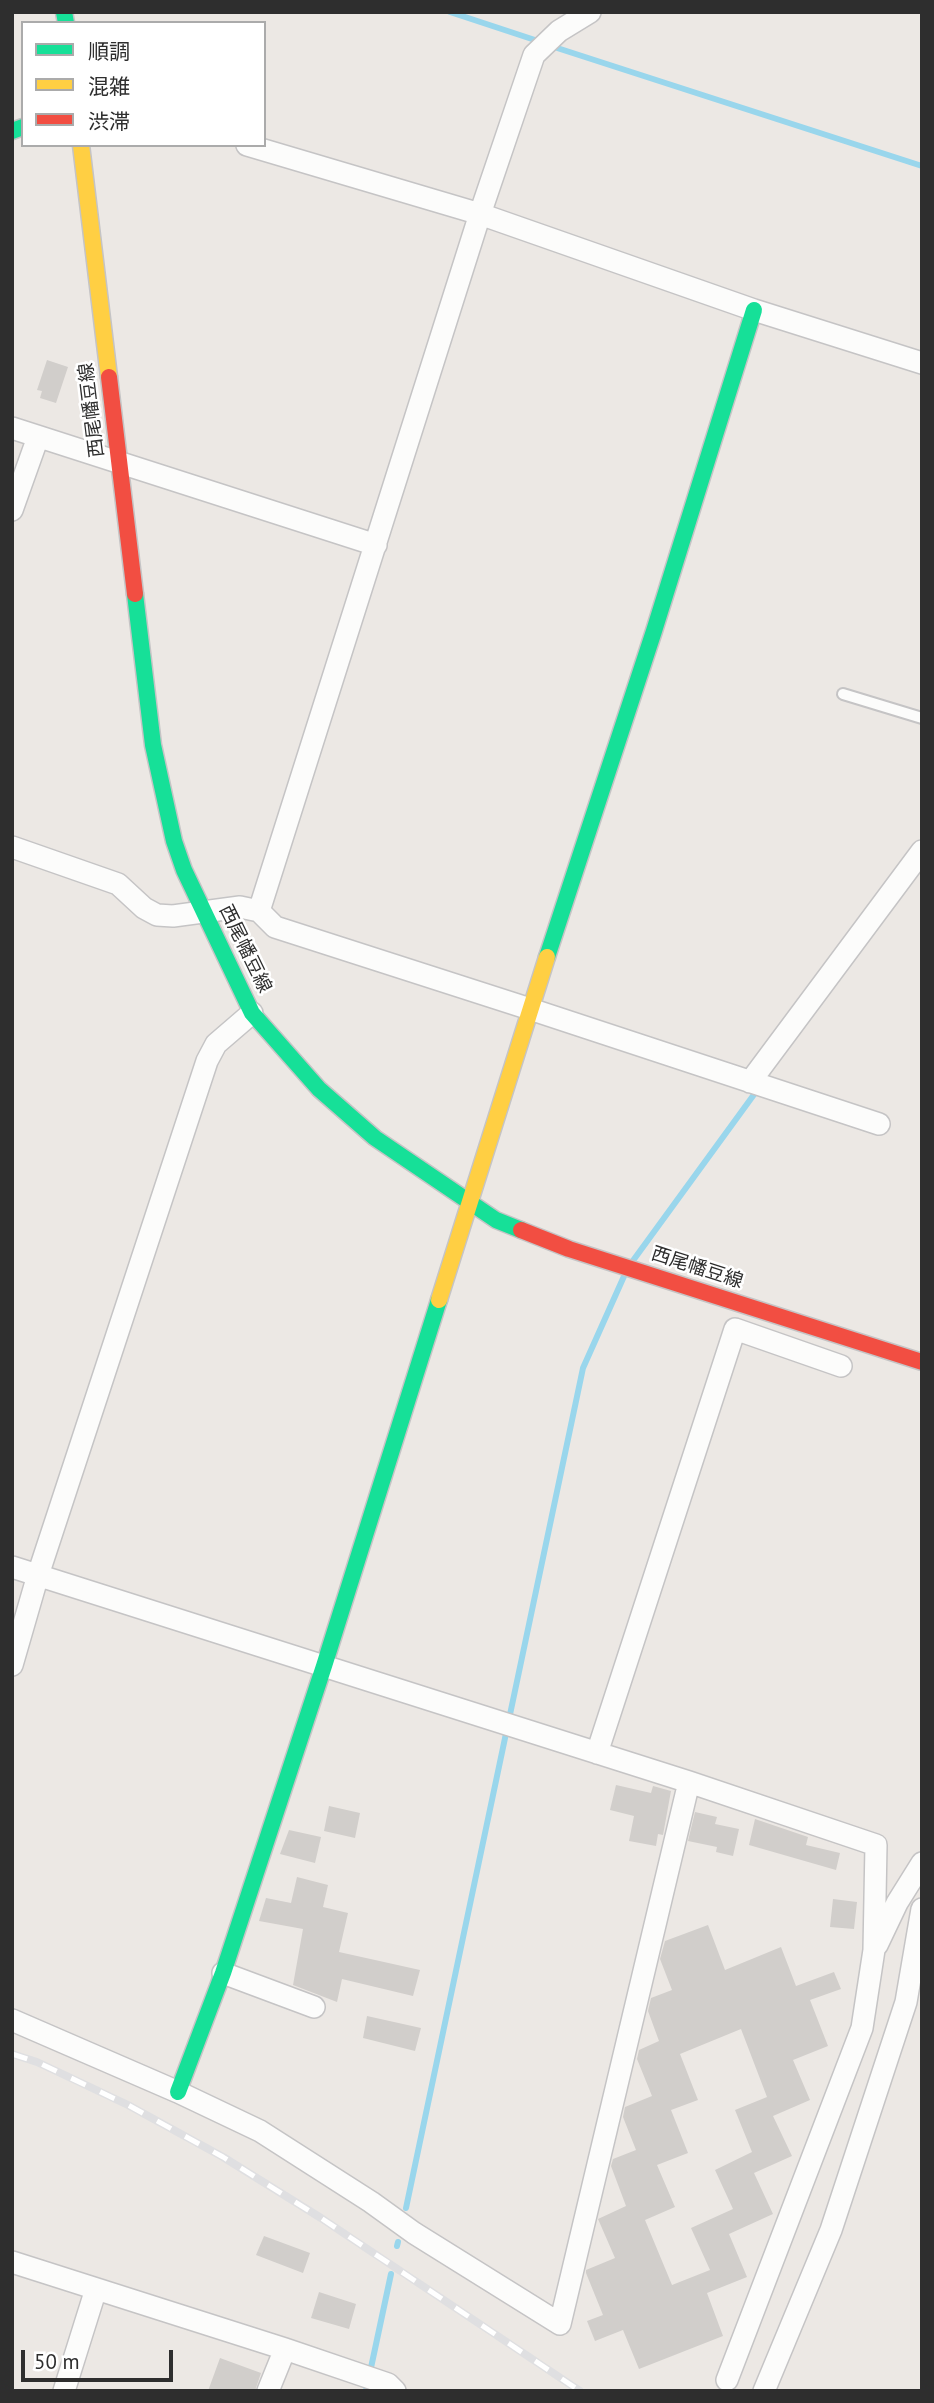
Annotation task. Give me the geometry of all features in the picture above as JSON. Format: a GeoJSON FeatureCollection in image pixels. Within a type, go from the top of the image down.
{"type":"FeatureCollection","features":[{"type":"Feature","properties":{"kind":"street"},"geometry":{"type":"LineString","coordinates":[[259,911],[481,214],[536,54],[557,33],[590,12]]}},
{"type":"Feature","properties":{"kind":"street","name":"西尾幡豆線"},"geometry":{"type":"LineString","coordinates":[[81,147],[159,780],[184,870],[252,1013],[319,1089],[365,1130],[496,1220],[569,1249],[918,1361]]}},
{"type":"Feature","properties":{"kind":"street"},"geometry":{"type":"LineString","coordinates":[[254,147],[481,214],[754,310],[922,363]]}},
{"type":"Feature","properties":{"kind":"street"},"geometry":{"type":"LineString","coordinates":[[178,2092],[223,1973],[324,1666],[530,1009],[654,631],[754,310]]}},
{"type":"Feature","properties":{"kind":"street"},"geometry":{"type":"LineString","coordinates":[[12,428],[376,545]]}},
{"type":"Feature","properties":{"kind":"street"},"geometry":{"type":"LineString","coordinates":[[12,510],[38,437]]}},
{"type":"Feature","properties":{"kind":"street"},"geometry":{"type":"LineString","coordinates":[[12,847],[118,884],[144,908],[157,915],[173,916],[240,907],[259,911],[275,927],[879,1124]]}},
{"type":"Feature","properties":{"kind":"street"},"geometry":{"type":"LineString","coordinates":[[750,1082],[922,851]]}},
{"type":"Feature","properties":{"kind":"street"},"geometry":{"type":"LineString","coordinates":[[12,1665],[38,1575],[207,1061],[216,1044],[252,1013]]}},
{"type":"Feature","properties":{"kind":"street"},"geometry":{"type":"LineString","coordinates":[[597,1753],[735,1329],[841,1366]]}},
{"type":"Feature","properties":{"kind":"street"},"geometry":{"type":"LineString","coordinates":[[12,1567],[689,1782],[876,1845],[874,1950],[863,2028],[727,2380]]}},
{"type":"Feature","properties":{"kind":"street"},"geometry":{"type":"LineString","coordinates":[[12,2020],[260,2131],[560,2325],[689,1782]]}},
{"type":"Feature","properties":{"kind":"street"},"geometry":{"type":"LineString","coordinates":[[874,1950],[897,1903],[922,1863]]}},
{"type":"Feature","properties":{"kind":"street"},"geometry":{"type":"LineString","coordinates":[[764,2391],[831,2230],[906,2002],[922,1909]]}},
{"type":"Feature","properties":{"kind":"street"},"geometry":{"type":"LineString","coordinates":[[223,1973],[314,2007]]}},
{"type":"Feature","properties":{"kind":"street"},"geometry":{"type":"LineString","coordinates":[[12,2262],[285,2349],[388,2384],[395,2391]]}},
{"type":"Feature","properties":{"kind":"street"},"geometry":{"type":"LineString","coordinates":[[64,2391],[96,2289]]}},
{"type":"Feature","properties":{"kind":"street"},"geometry":{"type":"LineString","coordinates":[[268,2391],[285,2349]]}},
{"type":"Feature","properties":{"kind":"lane"},"geometry":{"type":"LineString","coordinates":[[843,694],[922,718]]}},
{"type":"Feature","properties":{"kind":"building"},"geometry":{"type":"Polygon","coordinates":[[[47,360],[68,367],[56,403],[40,398],[42,391],[37,390],[47,360]]]}},
{"type":"Feature","properties":{"kind":"building"},"geometry":{"type":"Polygon","coordinates":[[[616,1785],[651,1793],[653,1786],[671,1791],[663,1835],[658,1834],[656,1846],[629,1841],[634,1816],[610,1810],[616,1785]]]}},
{"type":"Feature","properties":{"kind":"building"},"geometry":{"type":"Polygon","coordinates":[[[329,1806],[360,1813],[355,1838],[324,1831],[329,1806]]]}},
{"type":"Feature","properties":{"kind":"building"},"geometry":{"type":"Polygon","coordinates":[[[695,1812],[717,1817],[715,1824],[739,1829],[733,1856],[716,1852],[717,1847],[688,1841],[695,1812]]]}},
{"type":"Feature","properties":{"kind":"building"},"geometry":{"type":"Polygon","coordinates":[[[755,1819],[808,1837],[806,1845],[840,1853],[836,1870],[749,1845],[755,1819]]]}},
{"type":"Feature","properties":{"kind":"building"},"geometry":{"type":"Polygon","coordinates":[[[289,1830],[321,1837],[315,1863],[280,1854],[289,1830]]]}},
{"type":"Feature","properties":{"kind":"building"},"geometry":{"type":"Polygon","coordinates":[[[297,1877],[328,1885],[323,1907],[348,1913],[339,1952],[420,1970],[413,1996],[342,1979],[337,2002],[293,1985],[303,1929],[259,1921],[266,1898],[291,1903],[297,1877]]]}},
{"type":"Feature","properties":{"kind":"building"},"geometry":{"type":"Polygon","coordinates":[[[833,1899],[857,1902],[854,1929],[830,1927],[833,1899]]]}},
{"type":"Feature","properties":{"kind":"building"},"geometry":{"type":"Polygon","coordinates":[[[708,1925],[725,1970],[781,1947],[796,1986],[834,1972],[841,1989],[810,2000],[828,2046],[793,2060],[810,2100],[773,2116],[792,2156],[754,2173],[773,2214],[729,2234],[747,2277],[707,2293],[723,2336],[639,2369],[623,2330],[595,2341],[587,2321],[603,2315],[586,2270],[615,2258],[598,2219],[626,2206],[611,2166],[613,2159],[636,2150],[623,2117],[625,2107],[652,2096],[637,2059],[639,2050],[659,2041],[648,2011],[651,1998],[672,1990],[660,1959],[665,1941],[708,1925]],[[741,2029],[680,2054],[698,2100],[671,2110],[688,2153],[657,2165],[675,2207],[645,2220],[672,2285],[710,2270],[691,2228],[733,2209],[715,2170],[752,2152],[735,2110],[767,2097],[741,2029]]]}},
{"type":"Feature","properties":{"kind":"building"},"geometry":{"type":"Polygon","coordinates":[[[367,2016],[421,2028],[415,2051],[363,2038],[367,2016]]]}},
{"type":"Feature","properties":{"kind":"building"},"geometry":{"type":"Polygon","coordinates":[[[264,2236],[310,2253],[303,2273],[256,2255],[264,2236]]]}},
{"type":"Feature","properties":{"kind":"building"},"geometry":{"type":"Polygon","coordinates":[[[319,2292],[356,2304],[349,2329],[311,2318],[319,2292]]]}},
{"type":"Feature","properties":{"kind":"building"},"geometry":{"type":"Polygon","coordinates":[[[220,2358],[261,2373],[255,2391],[208,2391],[220,2358]]]}},
{"type":"Feature","properties":{"kind":"waterway"},"geometry":{"type":"LineString","coordinates":[[450,12],[541,42]]}},
{"type":"Feature","properties":{"kind":"waterway"},"geometry":{"type":"LineString","coordinates":[[551,46],[922,166]]}},
{"type":"Feature","properties":{"kind":"waterway"},"geometry":{"type":"LineString","coordinates":[[632,1262],[758,1089]]}},
{"type":"Feature","properties":{"kind":"waterway"},"geometry":{"type":"LineString","coordinates":[[406,2208],[583,1368],[625,1274]]}},
{"type":"Feature","properties":{"kind":"waterway"},"geometry":{"type":"LineString","coordinates":[[397,2246],[398,2242]]}},
{"type":"Feature","properties":{"kind":"waterway"},"geometry":{"type":"LineString","coordinates":[[366,2391],[391,2274]]}},
{"type":"Feature","properties":{"kind":"railway"},"geometry":{"type":"LineString","coordinates":[[12,2054],[37,2062],[128,2105],[223,2157],[321,2218],[580,2391]]}},
{"type":"Feature","properties":{"kind":"traffic: fast"},"geometry":{"type":"LineString","coordinates":[[64,12],[66,21]]}},
{"type":"Feature","properties":{"kind":"traffic: fast"},"geometry":{"type":"LineString","coordinates":[[12,131],[21,128]]}},
{"type":"Feature","properties":{"kind":"traffic: fast"},"geometry":{"type":"LineString","coordinates":[[547,957],[654,631],[754,310]]}},
{"type":"Feature","properties":{"kind":"traffic: fast"},"geometry":{"type":"LineString","coordinates":[[135,594],[153,745],[174,841],[184,870],[252,1013],[319,1089],[375,1138],[496,1220],[521,1230]]}},
{"type":"Feature","properties":{"kind":"traffic: fast"},"geometry":{"type":"LineString","coordinates":[[178,2092],[223,1973],[324,1666],[439,1300]]}},
{"type":"Feature","properties":{"kind":"traffic: slow"},"geometry":{"type":"LineString","coordinates":[[81,147],[109,377]]}},
{"type":"Feature","properties":{"kind":"traffic: slow"},"geometry":{"type":"LineString","coordinates":[[439,1300],[547,957]]}},
{"type":"Feature","properties":{"kind":"traffic: jam"},"geometry":{"type":"LineString","coordinates":[[109,377],[135,594]]}},
{"type":"Feature","properties":{"kind":"traffic: jam"},"geometry":{"type":"LineString","coordinates":[[521,1230],[569,1249],[922,1362]]}}]}
